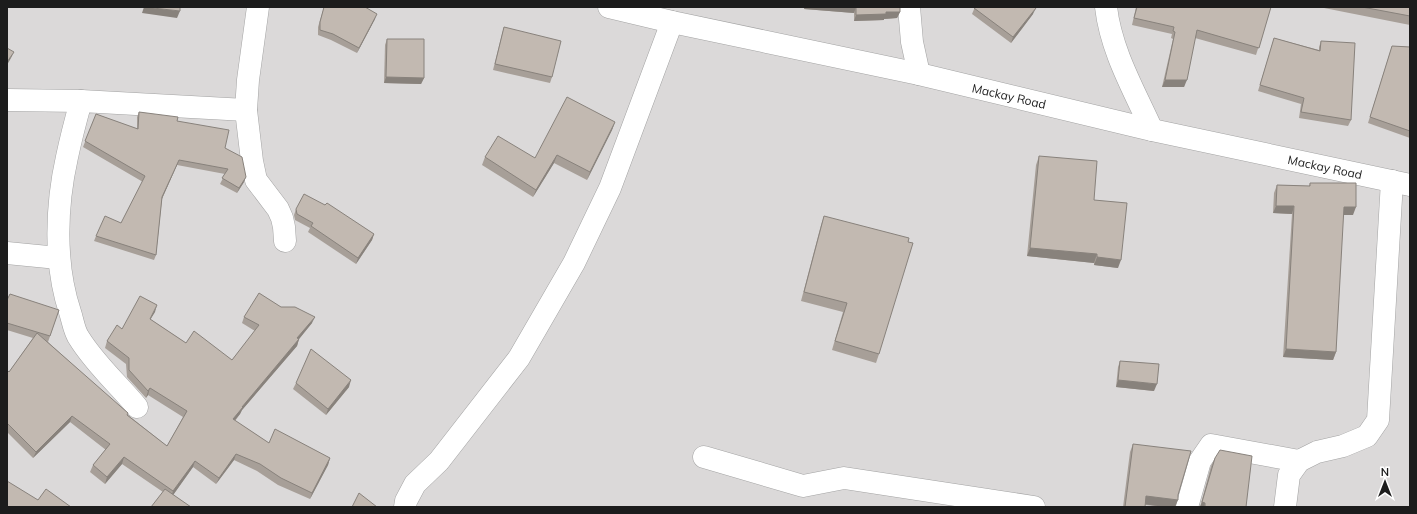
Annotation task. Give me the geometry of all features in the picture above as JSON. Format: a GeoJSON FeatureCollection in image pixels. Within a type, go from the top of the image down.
{"type":"FeatureCollection","features":[{"type":"Feature","properties":{"kind":"street"},"geometry":{"type":"LineString","coordinates":[[258,7],[246,110],[253,172],[256,180],[278,209],[284,227],[285,241]]}},
{"type":"Feature","properties":{"kind":"street","name":"Mackay Road"},"geometry":{"type":"LineString","coordinates":[[609,7],[672,22],[919,74],[1152,130],[1401,183]]}},
{"type":"Feature","properties":{"kind":"street"},"geometry":{"type":"LineString","coordinates":[[909,7],[912,42],[919,74]]}},
{"type":"Feature","properties":{"kind":"street"},"geometry":{"type":"LineString","coordinates":[[1106,7],[1108,24],[1113,42],[1152,130]]}},
{"type":"Feature","properties":{"kind":"street"},"geometry":{"type":"LineString","coordinates":[[405,507],[406,501],[415,484],[439,461],[519,358],[574,263],[610,188],[672,22]]}},
{"type":"Feature","properties":{"kind":"street"},"geometry":{"type":"LineString","coordinates":[[7,100],[81,101],[246,110]]}},
{"type":"Feature","properties":{"kind":"street"},"geometry":{"type":"LineString","coordinates":[[81,101],[66,157],[60,194],[58,258],[65,297],[78,336],[97,364],[137,407]]}},
{"type":"Feature","properties":{"kind":"street"},"geometry":{"type":"LineString","coordinates":[[1285,507],[1289,475],[1299,461],[1317,452],[1343,446],[1367,436],[1378,420],[1401,183]]}},
{"type":"Feature","properties":{"kind":"street"},"geometry":{"type":"LineString","coordinates":[[7,253],[58,258]]}},
{"type":"Feature","properties":{"kind":"street"},"geometry":{"type":"LineString","coordinates":[[1187,507],[1200,461],[1211,445],[1299,461]]}},
{"type":"Feature","properties":{"kind":"street"},"geometry":{"type":"LineString","coordinates":[[704,457],[803,486],[844,478],[1034,507]]}},
{"type":"Feature","properties":{"kind":"shaded area"},"geometry":{"type":"Polygon","coordinates":[[[7,7],[1410,7],[1410,507],[7,507],[7,7]]]}},
{"type":"Feature","properties":{"kind":"building"},"geometry":{"type":"Polygon","coordinates":[[[144,7],[180,7],[180,11],[144,7]]]}},
{"type":"Feature","properties":{"kind":"building"},"geometry":{"type":"Polygon","coordinates":[[[324,7],[365,7],[377,14],[359,48],[333,34],[320,30],[320,22],[324,7]]]}},
{"type":"Feature","properties":{"kind":"building"},"geometry":{"type":"Polygon","coordinates":[[[856,7],[900,7],[900,12],[856,15],[856,7]]]}},
{"type":"Feature","properties":{"kind":"building"},"geometry":{"type":"Polygon","coordinates":[[[1137,7],[1271,7],[1259,48],[1197,30],[1187,80],[1165,80],[1175,32],[1173,31],[1174,27],[1134,18],[1137,7]]]}},
{"type":"Feature","properties":{"kind":"building"},"geometry":{"type":"Polygon","coordinates":[[[1362,7],[1410,7],[1410,16],[1362,7]]]}},
{"type":"Feature","properties":{"kind":"building"},"geometry":{"type":"Polygon","coordinates":[[[974,8],[1036,8],[1013,37],[974,8]]]}},
{"type":"Feature","properties":{"kind":"building"},"geometry":{"type":"Polygon","coordinates":[[[504,27],[561,41],[552,77],[495,64],[504,27]]]}},
{"type":"Feature","properties":{"kind":"building"},"geometry":{"type":"Polygon","coordinates":[[[1274,38],[1320,51],[1321,41],[1355,43],[1351,120],[1301,112],[1304,98],[1260,85],[1274,38]]]}},
{"type":"Feature","properties":{"kind":"building"},"geometry":{"type":"Polygon","coordinates":[[[387,39],[424,39],[424,78],[386,77],[387,39]]]}},
{"type":"Feature","properties":{"kind":"building"},"geometry":{"type":"Polygon","coordinates":[[[1392,46],[1410,47],[1410,131],[1370,117],[1392,46]]]}},
{"type":"Feature","properties":{"kind":"building"},"geometry":{"type":"Polygon","coordinates":[[[7,48],[14,52],[7,62],[7,48]]]}},
{"type":"Feature","properties":{"kind":"building"},"geometry":{"type":"Polygon","coordinates":[[[567,97],[615,122],[590,172],[557,155],[536,190],[485,157],[498,136],[535,158],[567,97]]]}},
{"type":"Feature","properties":{"kind":"building"},"geometry":{"type":"Polygon","coordinates":[[[139,112],[178,117],[177,121],[229,130],[225,148],[242,157],[246,177],[239,188],[222,178],[228,169],[179,160],[162,197],[156,255],[96,236],[105,216],[121,223],[145,176],[85,141],[96,114],[138,129],[139,112]]]}},
{"type":"Feature","properties":{"kind":"building"},"geometry":{"type":"Polygon","coordinates":[[[1039,156],[1097,161],[1094,200],[1127,203],[1121,260],[1097,257],[1097,254],[1030,248],[1039,156]]]}},
{"type":"Feature","properties":{"kind":"building"},"geometry":{"type":"Polygon","coordinates":[[[1310,183],[1356,183],[1356,207],[1344,207],[1336,352],[1286,349],[1294,206],[1276,206],[1277,185],[1310,186],[1310,183]]]}},
{"type":"Feature","properties":{"kind":"building"},"geometry":{"type":"Polygon","coordinates":[[[304,194],[325,205],[327,203],[374,234],[358,258],[311,226],[313,223],[297,214],[296,209],[304,194]]]}},
{"type":"Feature","properties":{"kind":"building"},"geometry":{"type":"Polygon","coordinates":[[[824,216],[909,238],[908,242],[913,243],[879,354],[835,341],[847,303],[804,292],[824,216]]]}},
{"type":"Feature","properties":{"kind":"building"},"geometry":{"type":"Polygon","coordinates":[[[259,293],[281,307],[295,307],[315,317],[297,338],[299,339],[233,419],[269,443],[275,429],[330,458],[312,493],[281,478],[260,464],[236,454],[219,478],[195,461],[173,491],[124,457],[107,477],[93,465],[110,444],[72,416],[36,452],[7,423],[7,370],[9,372],[37,333],[128,413],[127,415],[167,446],[187,411],[150,388],[148,391],[129,370],[129,358],[107,341],[117,325],[122,329],[140,296],[157,305],[150,319],[186,343],[194,331],[232,360],[259,325],[244,317],[259,293]]]}},
{"type":"Feature","properties":{"kind":"building"},"geometry":{"type":"Polygon","coordinates":[[[10,294],[59,310],[50,336],[7,323],[7,300],[10,294]]]}},
{"type":"Feature","properties":{"kind":"building"},"geometry":{"type":"Polygon","coordinates":[[[311,349],[351,380],[328,409],[296,383],[311,349]]]}},
{"type":"Feature","properties":{"kind":"building"},"geometry":{"type":"Polygon","coordinates":[[[1120,361],[1159,364],[1157,384],[1118,380],[1120,361]]]}},
{"type":"Feature","properties":{"kind":"building"},"geometry":{"type":"Polygon","coordinates":[[[1133,444],[1191,451],[1178,495],[1178,500],[1146,496],[1145,507],[1125,507],[1133,444]]]}},
{"type":"Feature","properties":{"kind":"building"},"geometry":{"type":"Polygon","coordinates":[[[1220,450],[1252,456],[1246,507],[1205,507],[1205,503],[1202,502],[1215,458],[1220,450]]]}},
{"type":"Feature","properties":{"kind":"building"},"geometry":{"type":"Polygon","coordinates":[[[7,481],[38,500],[46,489],[71,507],[7,507],[7,481]]]}},
{"type":"Feature","properties":{"kind":"building"},"geometry":{"type":"Polygon","coordinates":[[[165,489],[191,507],[151,507],[165,489]]]}},
{"type":"Feature","properties":{"kind":"building"},"geometry":{"type":"Polygon","coordinates":[[[359,493],[377,507],[352,507],[359,493]]]}}]}
